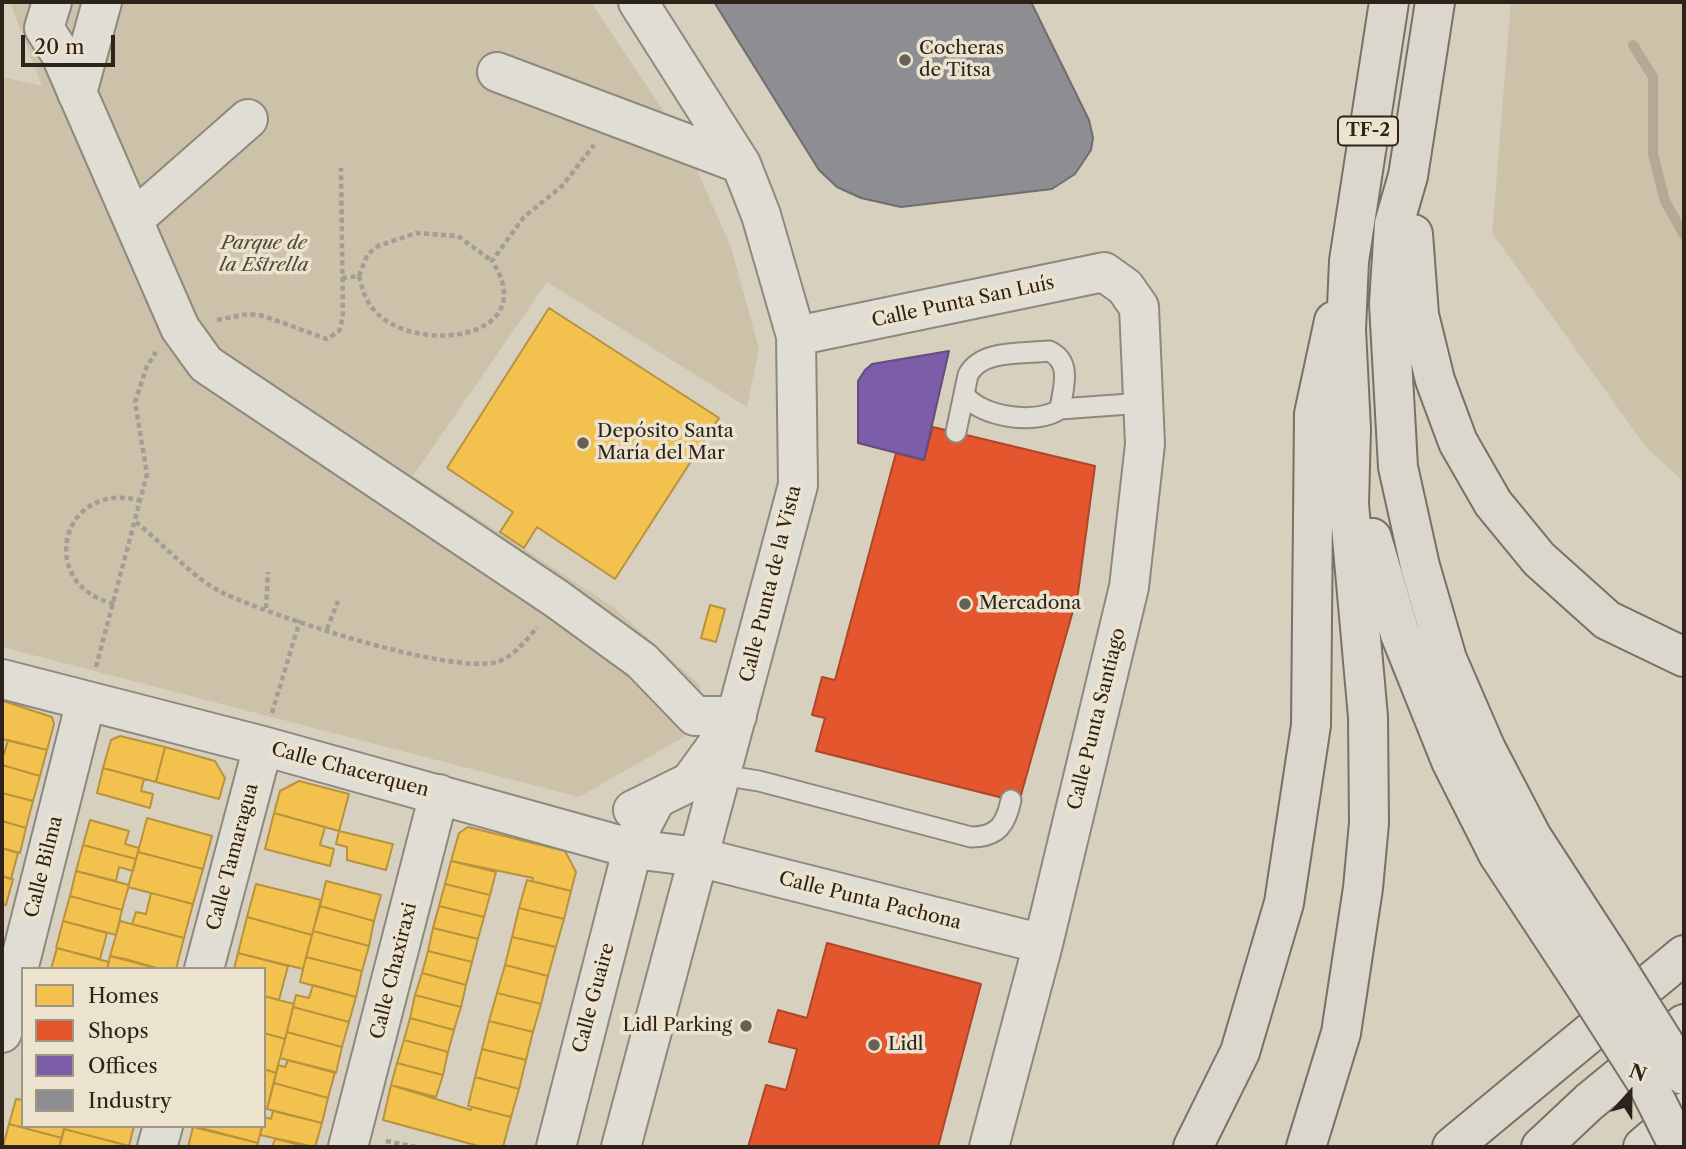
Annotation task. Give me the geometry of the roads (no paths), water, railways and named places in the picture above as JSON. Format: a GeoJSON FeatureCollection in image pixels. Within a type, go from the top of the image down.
{"type":"FeatureCollection","features":[{"type":"Feature","properties":{"kind":"highway","name":"TF-2"},"geometry":{"type":"LineString","coordinates":[[1351,429],[1346,330],[1349,261],[1389,2]]}},
{"type":"Feature","properties":{"kind":"highway","name":"TF-2"},"geometry":{"type":"LineString","coordinates":[[1408,176],[1435,2]]}},
{"type":"Feature","properties":{"kind":"highway"},"geometry":{"type":"LineString","coordinates":[[1408,176],[1419,315],[1435,380],[1458,442],[1493,503],[1539,559],[1607,621],[1684,657]]}},
{"type":"Feature","properties":{"kind":"highway"},"geometry":{"type":"LineString","coordinates":[[1408,176],[1394,224],[1389,304],[1398,467],[1420,566],[1447,659],[1486,749],[1532,837],[1679,1147]]}},
{"type":"Feature","properties":{"kind":"highway"},"geometry":{"type":"LineString","coordinates":[[1193,1147],[1240,1052],[1283,903],[1311,725],[1314,414],[1324,359],[1349,261]]}},
{"type":"Feature","properties":{"kind":"highway"},"geometry":{"type":"LineString","coordinates":[[1351,429],[1381,575],[1399,634],[1451,761],[1498,854],[1684,1075]]}},
{"type":"Feature","properties":{"kind":"highway"},"geometry":{"type":"LineString","coordinates":[[1307,1147],[1341,1033],[1363,888],[1368,823],[1368,717],[1349,504],[1351,429]]}},
{"type":"Feature","properties":{"kind":"highway"},"geometry":{"type":"LineString","coordinates":[[1452,1147],[1684,954]]}},
{"type":"Feature","properties":{"kind":"highway"},"geometry":{"type":"LineString","coordinates":[[1541,1147],[1589,1102],[1684,1024]]}},
{"type":"Feature","properties":{"kind":"highway"},"geometry":{"type":"LineString","coordinates":[[1643,1147],[1684,1112]]}},
{"type":"Feature","properties":{"kind":"street"},"geometry":{"type":"LineString","coordinates":[[52,2],[44,28],[60,53],[180,328],[206,365],[557,599],[642,661],[695,716],[737,716]]}},
{"type":"Feature","properties":{"kind":"street"},"geometry":{"type":"LineString","coordinates":[[77,93],[102,2]]}},
{"type":"Feature","properties":{"kind":"street","name":"Calle Punta de la Vista"},"geometry":{"type":"LineString","coordinates":[[621,1147],[798,485],[796,337],[761,215],[741,164],[638,2]]}},
{"type":"Feature","properties":{"kind":"street"},"geometry":{"type":"LineString","coordinates":[[497,72],[741,164]]}},
{"type":"Feature","properties":{"kind":"street"},"geometry":{"type":"LineString","coordinates":[[133,220],[248,119]]}},
{"type":"Feature","properties":{"kind":"street","name":"Calle Punta San Luís"},"geometry":{"type":"LineString","coordinates":[[796,337],[1104,272],[1125,287]]}},
{"type":"Feature","properties":{"kind":"street","name":"Calle Punta Santiago"},"geometry":{"type":"LineString","coordinates":[[989,1147],[1043,944],[1129,587],[1144,443],[1139,307],[1125,287]]}},
{"type":"Feature","properties":{"kind":"street","name":"Calle Chacerquen"},"geometry":{"type":"LineString","coordinates":[[2,679],[262,746],[633,849],[698,857]]}},
{"type":"Feature","properties":{"kind":"street","name":"Calle Bilma"},"geometry":{"type":"LineString","coordinates":[[2,1033],[86,701]]}},
{"type":"Feature","properties":{"kind":"street"},"geometry":{"type":"LineString","coordinates":[[544,824],[612,819],[690,782],[737,716]]}},
{"type":"Feature","properties":{"kind":"street","name":"Calle Tamaragua"},"geometry":{"type":"LineString","coordinates":[[205,967],[262,746]]}},
{"type":"Feature","properties":{"kind":"street","name":"Calle Chaxiraxi"},"geometry":{"type":"LineString","coordinates":[[348,1147],[439,794]]}},
{"type":"Feature","properties":{"kind":"street"},"geometry":{"type":"LineString","coordinates":[[656,799],[685,801],[708,819]]}},
{"type":"Feature","properties":{"kind":"street","name":"Calle Guaire"},"geometry":{"type":"LineString","coordinates":[[556,1147],[633,849],[656,799]]}},
{"type":"Feature","properties":{"kind":"street","name":"Calle Punta Pachona"},"geometry":{"type":"LineString","coordinates":[[698,857],[1043,944]]}},
{"type":"Feature","properties":{"kind":"street"},"geometry":{"type":"LineString","coordinates":[[157,1147],[162,1128]]}},
{"type":"Feature","properties":{"kind":"lane"},"geometry":{"type":"LineString","coordinates":[[956,432],[968,375],[979,361],[1049,351],[1061,359],[1064,366],[1060,409]]}},
{"type":"Feature","properties":{"kind":"lane"},"geometry":{"type":"LineString","coordinates":[[964,394],[982,411],[1043,419],[1060,409],[1143,403]]}},
{"type":"Feature","properties":{"kind":"lane"},"geometry":{"type":"LineString","coordinates":[[721,775],[759,781],[971,837],[992,834],[1001,828],[1007,820],[1011,800]]}},
{"type":"Feature","properties":{"kind":"waterway"},"geometry":{"type":"LineString","coordinates":[[1633,45],[1653,77],[1653,154],[1665,201],[1684,235]]}},
{"type":"Feature","properties":{"kind":"place","name":"Cocheras de Titsa"},"geometry":{"type":"Point","coordinates":[905,60]}},
{"type":"Feature","properties":{"kind":"place","name":"Depósito Santa María del Mar"},"geometry":{"type":"Point","coordinates":[583,443]}},
{"type":"Feature","properties":{"kind":"place","name":"Mercadona"},"geometry":{"type":"Point","coordinates":[965,604]}},
{"type":"Feature","properties":{"kind":"place","name":"Lidl Parking"},"geometry":{"type":"Point","coordinates":[746,1026]}},
{"type":"Feature","properties":{"kind":"place","name":"Lidl"},"geometry":{"type":"Point","coordinates":[874,1045]}},
{"type":"Feature","properties":{"kind":"park label","name":"Parque de la Estrella"},"geometry":{"type":"Point","coordinates":[264,255]}}]}
